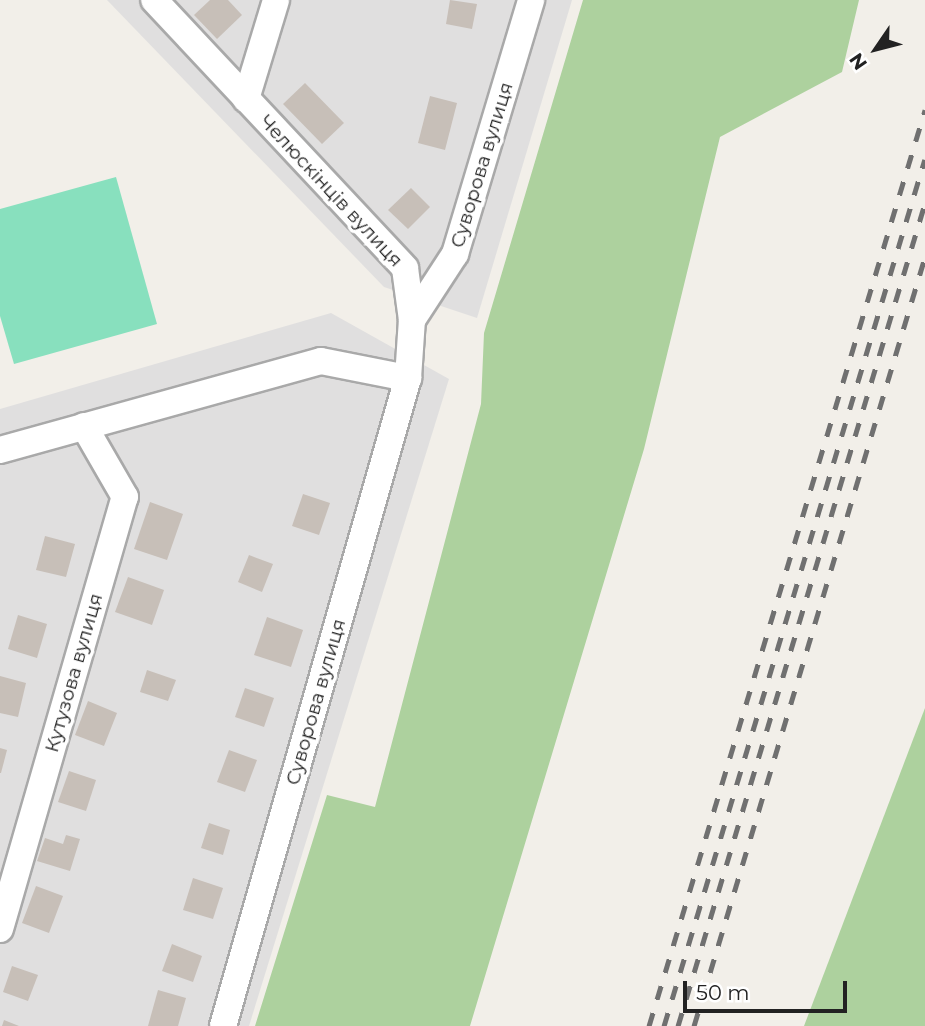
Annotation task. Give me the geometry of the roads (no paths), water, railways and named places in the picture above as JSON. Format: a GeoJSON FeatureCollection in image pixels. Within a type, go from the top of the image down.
{"type":"FeatureCollection","features":[{"type":"Feature","properties":{"kind":"street","name":"Челюскінців вулиця"},"geometry":{"type":"LineString","coordinates":[[154,0],[405,268],[412,320],[408,378]]}},
{"type":"Feature","properties":{"kind":"street"},"geometry":{"type":"LineString","coordinates":[[246,99],[276,0]]}},
{"type":"Feature","properties":{"kind":"street","name":"Суворова вулиця"},"geometry":{"type":"LineString","coordinates":[[412,320],[455,254],[531,0]]}},
{"type":"Feature","properties":{"kind":"street"},"geometry":{"type":"LineString","coordinates":[[0,450],[321,361],[408,378]]}},
{"type":"Feature","properties":{"kind":"street","name":"Суворова вулиця"},"geometry":{"type":"LineString","coordinates":[[223,1026],[408,378]]}},
{"type":"Feature","properties":{"kind":"street","name":"Кутузова вулиця"},"geometry":{"type":"LineString","coordinates":[[0,929],[125,497],[84,426]]}},
{"type":"Feature","properties":{"kind":"railway"},"geometry":{"type":"LineString","coordinates":[[649,1026],[925,110]]}},
{"type":"Feature","properties":{"kind":"railway"},"geometry":{"type":"LineString","coordinates":[[664,1026],[925,159]]}},
{"type":"Feature","properties":{"kind":"railway"},"geometry":{"type":"LineString","coordinates":[[678,1026],[925,203]]}},
{"type":"Feature","properties":{"kind":"railway"},"geometry":{"type":"LineString","coordinates":[[694,1026],[925,257]]}}]}
